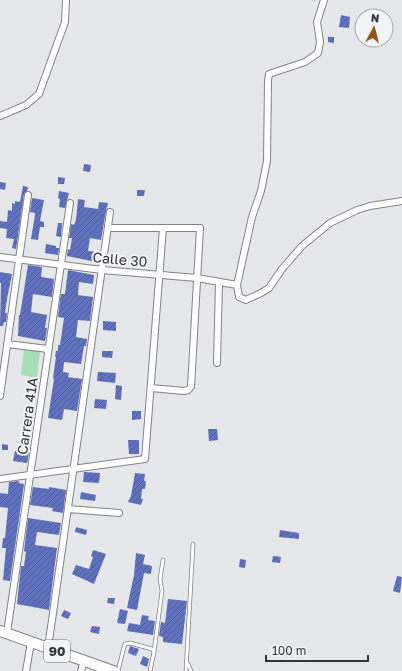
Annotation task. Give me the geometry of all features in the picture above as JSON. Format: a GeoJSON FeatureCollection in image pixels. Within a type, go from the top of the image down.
{"type":"FeatureCollection","features":[{"type":"Feature","properties":{"kind":"highway","name":"90"},"geometry":{"type":"LineString","coordinates":[[4,632],[106,670]]}},
{"type":"Feature","properties":{"kind":"street"},"geometry":{"type":"LineString","coordinates":[[0,116],[26,105],[39,94],[65,22],[66,0]]}},
{"type":"Feature","properties":{"kind":"street"},"geometry":{"type":"LineString","coordinates":[[324,0],[317,22],[320,42],[318,53],[305,62],[269,74],[267,161],[261,191],[252,217],[237,285],[239,297],[246,300],[269,288],[282,268],[302,246],[330,223],[357,210],[370,206],[402,201]]}},
{"type":"Feature","properties":{"kind":"street"},"geometry":{"type":"LineString","coordinates":[[0,396],[28,195]]}},
{"type":"Feature","properties":{"kind":"street","name":"Carrera 41A"},"geometry":{"type":"LineString","coordinates":[[4,632],[30,474],[70,203]]}},
{"type":"Feature","properties":{"kind":"street"},"geometry":{"type":"LineString","coordinates":[[48,648],[110,212]]}},
{"type":"Feature","properties":{"kind":"street"},"geometry":{"type":"LineString","coordinates":[[108,228],[200,228],[191,387],[184,391],[151,388]]}},
{"type":"Feature","properties":{"kind":"street"},"geometry":{"type":"LineString","coordinates":[[0,479],[145,459],[163,228]]}},
{"type":"Feature","properties":{"kind":"street","name":"Calle 30"},"geometry":{"type":"LineString","coordinates":[[0,257],[102,270],[197,278],[237,285]]}},
{"type":"Feature","properties":{"kind":"street"},"geometry":{"type":"LineString","coordinates":[[216,363],[219,282]]}},
{"type":"Feature","properties":{"kind":"street"},"geometry":{"type":"LineString","coordinates":[[7,344],[48,349]]}},
{"type":"Feature","properties":{"kind":"street"},"geometry":{"type":"LineString","coordinates":[[68,510],[119,513]]}},
{"type":"Feature","properties":{"kind":"street"},"geometry":{"type":"LineString","coordinates":[[26,671],[31,642]]}},
{"type":"Feature","properties":{"kind":"street"},"geometry":{"type":"LineString","coordinates":[[81,671],[84,661]]}},
{"type":"Feature","properties":{"kind":"lane"},"geometry":{"type":"LineString","coordinates":[[186,671],[188,662],[193,544]]}},
{"type":"Feature","properties":{"kind":"lane"},"geometry":{"type":"LineString","coordinates":[[150,671],[162,591],[160,579],[163,560]]}},
{"type":"Feature","properties":{"kind":"lane"},"geometry":{"type":"LineString","coordinates":[[118,671],[125,644],[130,643],[152,649],[154,652]]}},
{"type":"Feature","properties":{"kind":"lane"},"geometry":{"type":"LineString","coordinates":[[188,662],[191,671]]}},
{"type":"Feature","properties":{"kind":"green space"},"geometry":{"type":"Polygon","coordinates":[[[24,349],[40,351],[37,378],[21,375],[24,349]]]}},
{"type":"Feature","properties":{"kind":"building"},"geometry":{"type":"Polygon","coordinates":[[[341,15],[350,17],[349,28],[339,27],[341,15]]]}},
{"type":"Feature","properties":{"kind":"building"},"geometry":{"type":"Polygon","coordinates":[[[328,37],[334,37],[334,43],[328,42],[328,37]]]}},
{"type":"Feature","properties":{"kind":"building"},"geometry":{"type":"Polygon","coordinates":[[[84,164],[91,165],[90,172],[83,171],[84,164]]]}},
{"type":"Feature","properties":{"kind":"building"},"geometry":{"type":"Polygon","coordinates":[[[58,177],[65,178],[64,184],[58,184],[58,177]]]}},
{"type":"Feature","properties":{"kind":"building"},"geometry":{"type":"Polygon","coordinates":[[[0,182],[6,183],[5,190],[0,189],[0,182]]]}},
{"type":"Feature","properties":{"kind":"building"},"geometry":{"type":"Polygon","coordinates":[[[23,186],[28,187],[24,194],[16,249],[12,248],[14,239],[6,238],[7,229],[0,228],[0,221],[7,222],[8,210],[12,211],[12,203],[15,204],[15,201],[20,202],[23,186]]]}},
{"type":"Feature","properties":{"kind":"building"},"geometry":{"type":"Polygon","coordinates":[[[137,190],[145,190],[144,196],[137,196],[137,190]]]}},
{"type":"Feature","properties":{"kind":"building"},"geometry":{"type":"Polygon","coordinates":[[[59,191],[69,193],[65,208],[59,207],[59,191]]]}},
{"type":"Feature","properties":{"kind":"building"},"geometry":{"type":"Polygon","coordinates":[[[32,198],[44,200],[40,221],[44,222],[44,227],[40,227],[38,240],[31,239],[35,215],[35,213],[30,212],[32,198]]]}},
{"type":"Feature","properties":{"kind":"building"},"geometry":{"type":"Polygon","coordinates":[[[78,199],[85,200],[84,207],[98,209],[99,202],[108,203],[101,240],[90,238],[88,251],[98,252],[96,262],[67,256],[68,249],[70,250],[72,238],[69,238],[71,224],[74,225],[76,220],[78,199]]]}},
{"type":"Feature","properties":{"kind":"building"},"geometry":{"type":"Polygon","coordinates":[[[58,223],[62,223],[61,237],[56,236],[58,223]]]}},
{"type":"Feature","properties":{"kind":"building"},"geometry":{"type":"Polygon","coordinates":[[[46,244],[59,248],[58,255],[45,253],[46,244]]]}},
{"type":"Feature","properties":{"kind":"building"},"geometry":{"type":"Polygon","coordinates":[[[28,265],[42,267],[41,277],[54,279],[52,297],[33,294],[31,312],[47,315],[45,341],[18,336],[19,315],[28,265]]]}},
{"type":"Feature","properties":{"kind":"building"},"geometry":{"type":"Polygon","coordinates":[[[68,270],[94,275],[93,284],[79,282],[78,295],[93,297],[90,321],[78,320],[76,337],[87,339],[86,346],[84,346],[81,364],[64,362],[63,372],[69,373],[68,377],[82,379],[77,411],[64,409],[62,420],[48,418],[54,379],[55,357],[56,351],[58,351],[58,345],[60,345],[64,318],[58,317],[60,299],[61,294],[65,294],[68,270]]]}},
{"type":"Feature","properties":{"kind":"building"},"geometry":{"type":"Polygon","coordinates":[[[0,272],[12,274],[5,313],[7,313],[6,322],[4,322],[3,326],[0,326],[0,272]]]}},
{"type":"Feature","properties":{"kind":"building"},"geometry":{"type":"Polygon","coordinates":[[[103,321],[116,322],[116,331],[103,330],[103,321]]]}},
{"type":"Feature","properties":{"kind":"building"},"geometry":{"type":"Polygon","coordinates":[[[102,351],[113,351],[112,358],[102,357],[102,351]]]}},
{"type":"Feature","properties":{"kind":"building"},"geometry":{"type":"Polygon","coordinates":[[[98,372],[116,373],[115,383],[97,381],[98,372]]]}},
{"type":"Feature","properties":{"kind":"building"},"geometry":{"type":"Polygon","coordinates":[[[116,385],[122,386],[121,400],[115,399],[116,385]]]}},
{"type":"Feature","properties":{"kind":"building"},"geometry":{"type":"Polygon","coordinates":[[[95,399],[107,400],[106,409],[94,408],[95,399]]]}},
{"type":"Feature","properties":{"kind":"building"},"geometry":{"type":"Polygon","coordinates":[[[132,411],[141,411],[141,419],[132,420],[132,411]]]}},
{"type":"Feature","properties":{"kind":"building"},"geometry":{"type":"Polygon","coordinates":[[[208,429],[217,429],[218,440],[209,441],[208,429]]]}},
{"type":"Feature","properties":{"kind":"building"},"geometry":{"type":"Polygon","coordinates":[[[128,440],[139,440],[139,454],[129,454],[128,440]]]}},
{"type":"Feature","properties":{"kind":"building"},"geometry":{"type":"Polygon","coordinates":[[[2,444],[8,445],[8,450],[2,450],[2,444]]]}},
{"type":"Feature","properties":{"kind":"building"},"geometry":{"type":"Polygon","coordinates":[[[15,451],[29,453],[27,463],[13,461],[15,451]]]}},
{"type":"Feature","properties":{"kind":"building"},"geometry":{"type":"Polygon","coordinates":[[[84,472],[100,473],[99,483],[83,482],[84,472]]]}},
{"type":"Feature","properties":{"kind":"building"},"geometry":{"type":"Polygon","coordinates":[[[135,473],[145,474],[145,489],[142,489],[141,499],[143,499],[141,505],[128,502],[131,496],[135,473]]]}},
{"type":"Feature","properties":{"kind":"building"},"geometry":{"type":"Polygon","coordinates":[[[19,481],[19,483],[24,484],[10,581],[3,580],[6,548],[2,548],[3,538],[5,538],[8,508],[0,507],[0,493],[8,494],[9,482],[19,481]]]}},
{"type":"Feature","properties":{"kind":"building"},"geometry":{"type":"Polygon","coordinates":[[[33,487],[49,489],[49,487],[66,490],[63,513],[52,511],[53,508],[30,505],[33,487]]]}},
{"type":"Feature","properties":{"kind":"building"},"geometry":{"type":"Polygon","coordinates":[[[81,492],[96,495],[95,501],[80,499],[81,492]]]}},
{"type":"Feature","properties":{"kind":"building"},"geometry":{"type":"Polygon","coordinates":[[[28,518],[61,523],[59,535],[37,532],[35,545],[57,548],[49,610],[17,604],[21,566],[24,566],[26,552],[24,551],[28,518]]]}},
{"type":"Feature","properties":{"kind":"building"},"geometry":{"type":"Polygon","coordinates":[[[76,527],[87,530],[86,535],[75,532],[76,527]]]}},
{"type":"Feature","properties":{"kind":"building"},"geometry":{"type":"Polygon","coordinates":[[[280,530],[299,533],[299,539],[279,537],[280,530]]]}},
{"type":"Feature","properties":{"kind":"building"},"geometry":{"type":"Polygon","coordinates":[[[93,550],[106,554],[94,584],[72,574],[76,565],[89,569],[93,557],[91,556],[93,550]]]}},
{"type":"Feature","properties":{"kind":"building"},"geometry":{"type":"Polygon","coordinates":[[[136,553],[145,555],[143,564],[152,566],[151,574],[144,573],[137,610],[127,608],[134,575],[136,553]]]}},
{"type":"Feature","properties":{"kind":"building"},"geometry":{"type":"Polygon","coordinates":[[[273,556],[281,557],[280,563],[272,562],[273,556]]]}},
{"type":"Feature","properties":{"kind":"building"},"geometry":{"type":"Polygon","coordinates":[[[240,559],[246,560],[245,568],[239,567],[240,559]]]}},
{"type":"Feature","properties":{"kind":"building"},"geometry":{"type":"Polygon","coordinates":[[[397,576],[402,577],[400,593],[393,591],[397,576]]]}},
{"type":"Feature","properties":{"kind":"building"},"geometry":{"type":"Polygon","coordinates":[[[108,598],[115,598],[114,604],[107,603],[108,598]]]}},
{"type":"Feature","properties":{"kind":"building"},"geometry":{"type":"Polygon","coordinates":[[[168,599],[187,601],[182,644],[163,642],[163,637],[159,636],[161,622],[165,623],[168,599]]]}},
{"type":"Feature","properties":{"kind":"building"},"geometry":{"type":"Polygon","coordinates":[[[120,609],[128,611],[125,624],[117,623],[120,609]]]}},
{"type":"Feature","properties":{"kind":"building"},"geometry":{"type":"Polygon","coordinates":[[[64,610],[71,613],[68,619],[61,616],[64,610]]]}},
{"type":"Feature","properties":{"kind":"building"},"geometry":{"type":"Polygon","coordinates":[[[142,615],[149,616],[148,620],[155,621],[153,635],[127,631],[129,623],[140,625],[142,615]]]}},
{"type":"Feature","properties":{"kind":"building"},"geometry":{"type":"Polygon","coordinates":[[[92,626],[100,627],[99,634],[90,632],[92,626]]]}},
{"type":"Feature","properties":{"kind":"building"},"geometry":{"type":"Polygon","coordinates":[[[130,646],[139,649],[136,656],[128,653],[130,646]]]}},
{"type":"Feature","properties":{"kind":"building"},"geometry":{"type":"Polygon","coordinates":[[[143,656],[149,659],[147,667],[140,664],[143,656]]]}}]}
